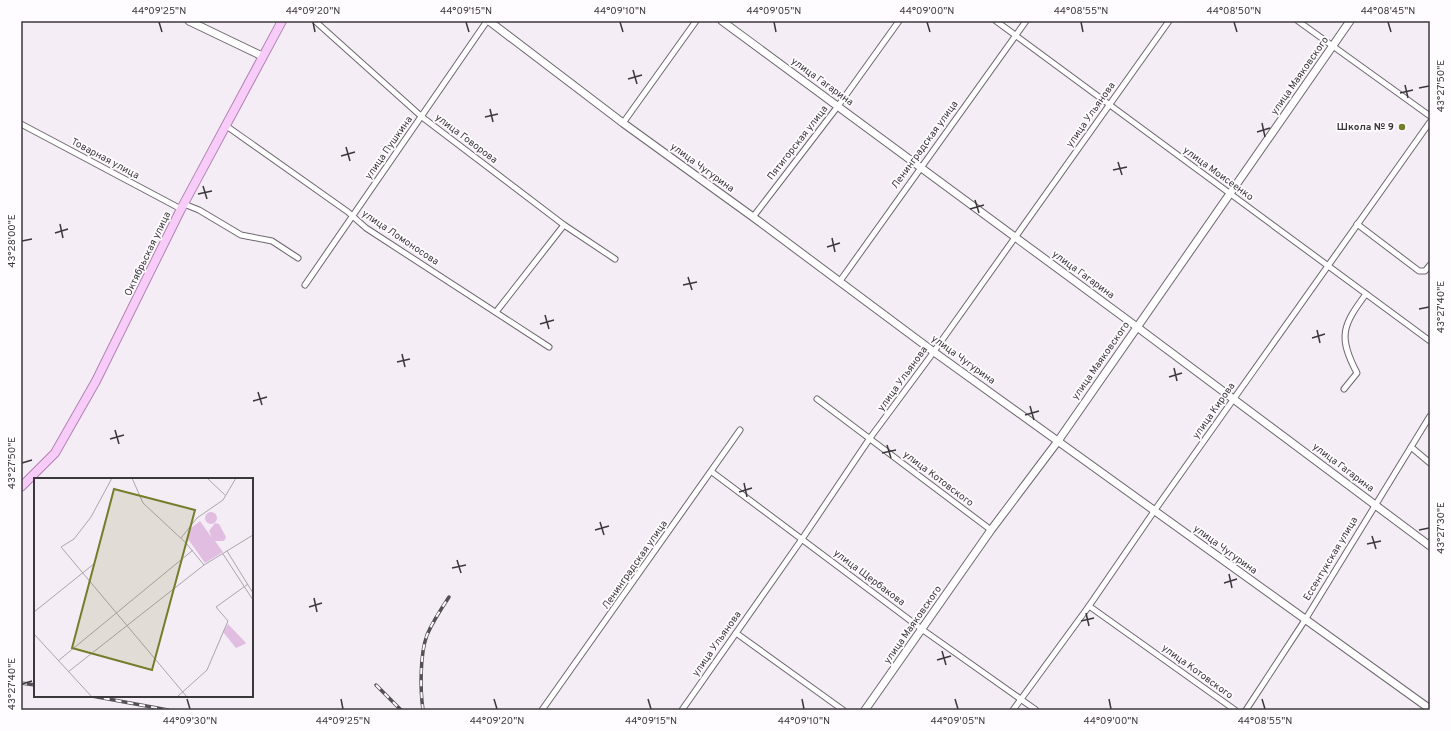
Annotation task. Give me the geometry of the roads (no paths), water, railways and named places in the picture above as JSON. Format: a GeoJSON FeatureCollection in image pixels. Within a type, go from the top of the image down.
{"type":"FeatureCollection","features":[{"type":"Feature","properties":{"kind":"main road","name":"Октябрьская улица"},"geometry":{"type":"LineString","coordinates":[[21,487],[58,447],[96,381],[182,207],[282,21]]}},
{"type":"Feature","properties":{"kind":"street"},"geometry":{"type":"LineString","coordinates":[[189,21],[262,56]]}},
{"type":"Feature","properties":{"kind":"street","name":"улица Говорова"},"geometry":{"type":"LineString","coordinates":[[315,21],[422,117],[564,225],[615,259]]}},
{"type":"Feature","properties":{"kind":"street","name":"улица Пушкина"},"geometry":{"type":"LineString","coordinates":[[305,285],[488,21]]}},
{"type":"Feature","properties":{"kind":"street","name":"улица Чугурина"},"geometry":{"type":"LineString","coordinates":[[488,21],[623,123],[754,217],[934,352],[1430,709]]}},
{"type":"Feature","properties":{"kind":"street"},"geometry":{"type":"LineString","coordinates":[[623,123],[696,21]]}},
{"type":"Feature","properties":{"kind":"street","name":"улица Гагарина"},"geometry":{"type":"LineString","coordinates":[[722,21],[1430,546]]}},
{"type":"Feature","properties":{"kind":"street","name":"Пятигорская улица"},"geometry":{"type":"LineString","coordinates":[[754,217],[838,106],[899,21]]}},
{"type":"Feature","properties":{"kind":"street","name":"улица Моисеенко"},"geometry":{"type":"LineString","coordinates":[[996,21],[1430,341]]}},
{"type":"Feature","properties":{"kind":"street","name":"Ленинградская улица"},"geometry":{"type":"LineString","coordinates":[[840,281],[920,167],[1026,21]]}},
{"type":"Feature","properties":{"kind":"street","name":"улица Ульянова"},"geometry":{"type":"LineString","coordinates":[[682,710],[802,539],[870,438],[934,352],[1169,21]]}},
{"type":"Feature","properties":{"kind":"street"},"geometry":{"type":"LineString","coordinates":[[1298,21],[1332,48],[1430,116]]}},
{"type":"Feature","properties":{"kind":"street","name":"улица Маяковского"},"geometry":{"type":"LineString","coordinates":[[865,710],[923,630],[991,530],[1058,442],[1136,327],[1350,21]]}},
{"type":"Feature","properties":{"kind":"street","name":"улица Кирова"},"geometry":{"type":"LineString","coordinates":[[1013,710],[1089,606],[1154,511],[1430,122]]}},
{"type":"Feature","properties":{"kind":"street","name":"Товарная улица"},"geometry":{"type":"LineString","coordinates":[[21,124],[182,207],[199,210],[241,235],[272,241],[298,258]]}},
{"type":"Feature","properties":{"kind":"street","name":"улица Ломоносова"},"geometry":{"type":"LineString","coordinates":[[225,125],[353,217],[366,228],[549,347]]}},
{"type":"Feature","properties":{"kind":"street"},"geometry":{"type":"LineString","coordinates":[[1358,224],[1419,271],[1425,271],[1430,265]]}},
{"type":"Feature","properties":{"kind":"street"},"geometry":{"type":"LineString","coordinates":[[496,312],[564,225]]}},
{"type":"Feature","properties":{"kind":"street"},"geometry":{"type":"LineString","coordinates":[[1344,389],[1357,373],[1348,357],[1345,329],[1350,315],[1366,294]]}},
{"type":"Feature","properties":{"kind":"street","name":"улица Котовского"},"geometry":{"type":"LineString","coordinates":[[817,399],[991,530]]}},
{"type":"Feature","properties":{"kind":"street","name":"Ессентукская улица"},"geometry":{"type":"LineString","coordinates":[[1246,710],[1305,620],[1430,416]]}},
{"type":"Feature","properties":{"kind":"street","name":"Ленинградская улица"},"geometry":{"type":"LineString","coordinates":[[542,710],[712,472],[740,430]]}},
{"type":"Feature","properties":{"kind":"street"},"geometry":{"type":"LineString","coordinates":[[1411,447],[1430,463]]}},
{"type":"Feature","properties":{"kind":"street","name":"улица Щербакова"},"geometry":{"type":"LineString","coordinates":[[712,472],[923,630],[1036,710]]}},
{"type":"Feature","properties":{"kind":"street","name":"улица Котовского"},"geometry":{"type":"LineString","coordinates":[[1089,606],[1235,710]]}},
{"type":"Feature","properties":{"kind":"street"},"geometry":{"type":"LineString","coordinates":[[736,633],[843,710]]}},
{"type":"Feature","properties":{"kind":"railway"},"geometry":{"type":"LineString","coordinates":[[423,710],[421,672],[425,643],[432,625],[449,597]]}},
{"type":"Feature","properties":{"kind":"railway"},"geometry":{"type":"LineString","coordinates":[[21,683],[34,685]]}},
{"type":"Feature","properties":{"kind":"railway"},"geometry":{"type":"LineString","coordinates":[[376,685],[401,710]]}},
{"type":"Feature","properties":{"kind":"railway"},"geometry":{"type":"LineString","coordinates":[[97,697],[168,710]]}},
{"type":"Feature","properties":{"kind":"place","name":"Школа № 9"},"geometry":{"type":"Point","coordinates":[1402,127]}}]}
